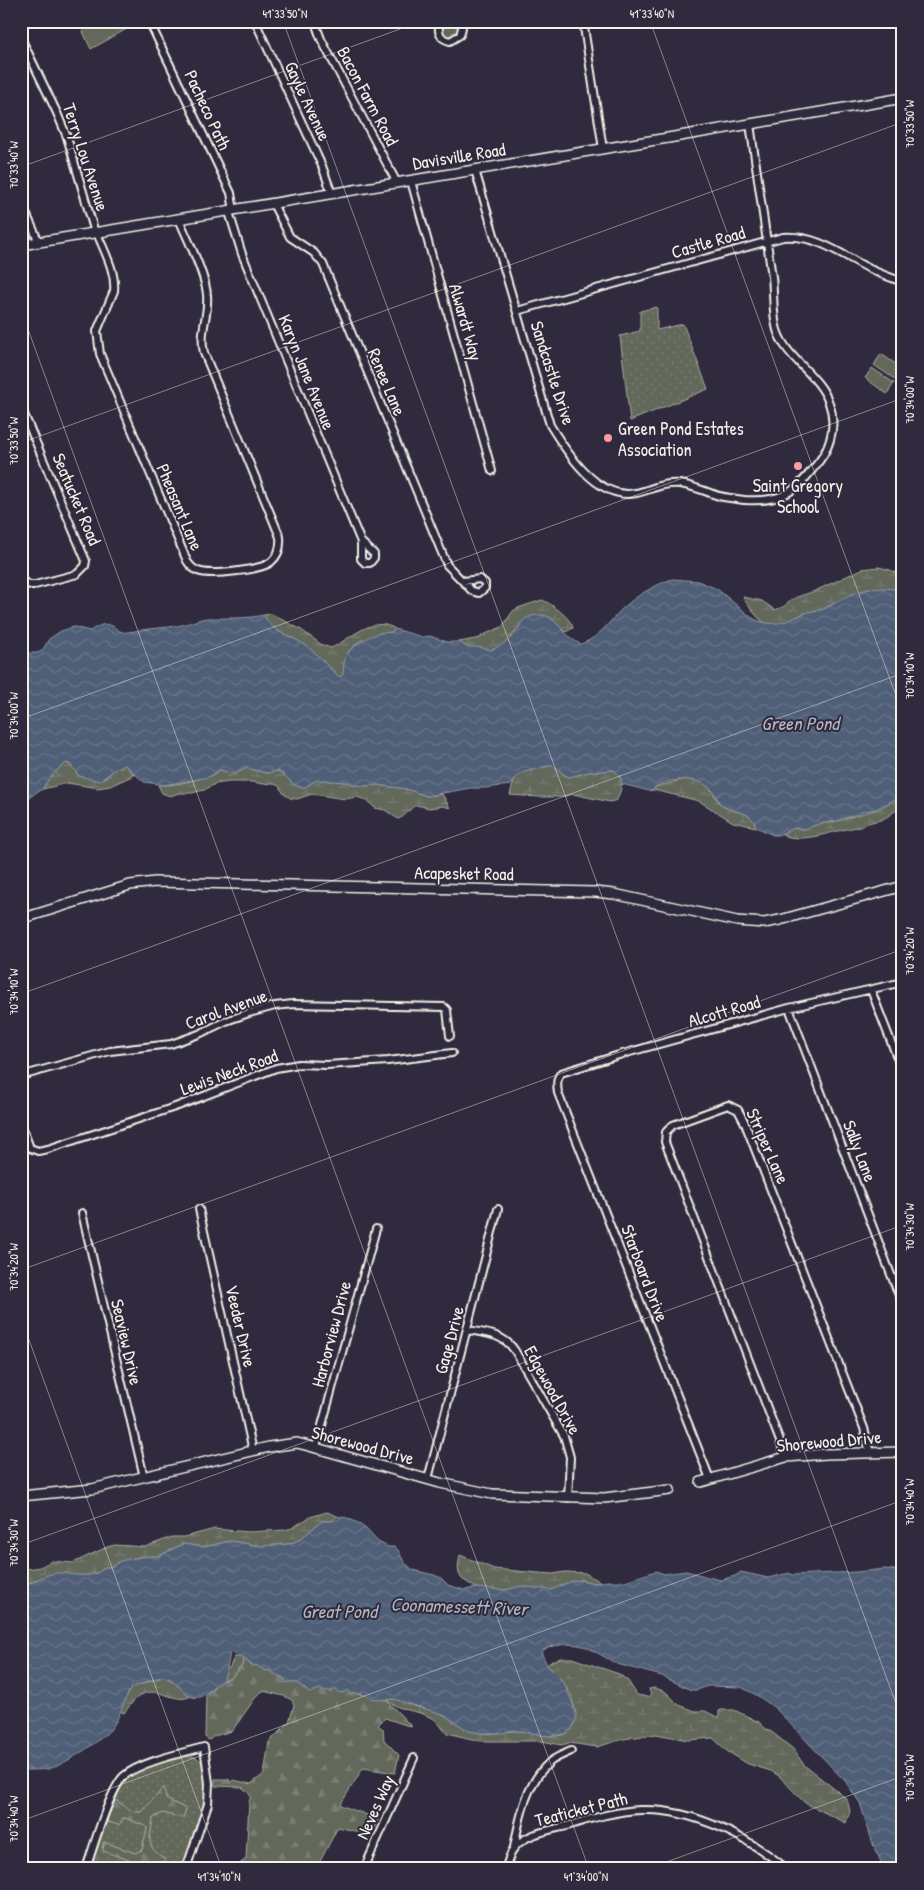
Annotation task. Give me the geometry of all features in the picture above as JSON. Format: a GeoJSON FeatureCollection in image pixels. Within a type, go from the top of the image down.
{"type":"FeatureCollection","features":[{"type":"Feature","properties":{"kind":"main road","name":"Davisville Road"},"geometry":{"type":"LineString","coordinates":[[21,245],[903,98]]}},
{"type":"Feature","properties":{"kind":"main road","name":"Acapesket Road"},"geometry":{"type":"LineString","coordinates":[[21,919],[123,887],[155,882],[595,892],[626,896],[738,921],[758,923],[792,917],[903,886]]}},
{"type":"Feature","properties":{"kind":"main road","name":"Shorewood Drive"},"geometry":{"type":"LineString","coordinates":[[21,1496],[92,1489],[253,1450],[297,1444],[316,1447],[474,1492],[568,1498],[604,1498],[670,1490]]}},
{"type":"Feature","properties":{"kind":"main road","name":"Shorewood Drive"},"geometry":{"type":"LineString","coordinates":[[701,1482],[786,1457],[903,1452]]}},
{"type":"Feature","properties":{"kind":"street","name":"Gayle Avenue"},"geometry":{"type":"LineString","coordinates":[[255,21],[322,166],[332,194]]}},
{"type":"Feature","properties":{"kind":"street","name":"Bacon Farm Road"},"geometry":{"type":"LineString","coordinates":[[318,21],[317,28],[321,39],[397,183]]}},
{"type":"Feature","properties":{"kind":"street"},"geometry":{"type":"LineString","coordinates":[[441,21],[438,28],[440,35],[450,41],[460,35],[461,21]]}},
{"type":"Feature","properties":{"kind":"street"},"geometry":{"type":"LineString","coordinates":[[583,21],[604,149]]}},
{"type":"Feature","properties":{"kind":"street"},"geometry":{"type":"LineString","coordinates":[[896,21],[903,35]]}},
{"type":"Feature","properties":{"kind":"street","name":"Pacheco Path"},"geometry":{"type":"LineString","coordinates":[[150,23],[231,193],[232,211]]}},
{"type":"Feature","properties":{"kind":"street","name":"Terry Lou Avenue"},"geometry":{"type":"LineString","coordinates":[[21,38],[67,137],[96,233]]}},
{"type":"Feature","properties":{"kind":"street","name":"Sandcastle Drive"},"geometry":{"type":"LineString","coordinates":[[475,170],[550,424],[592,480],[618,494],[637,493],[666,484],[675,484],[736,499],[756,500],[781,497],[792,492],[823,456],[832,434],[833,425],[830,404],[822,388],[783,343],[778,331],[750,124]]}},
{"type":"Feature","properties":{"kind":"street","name":"Alwardt Way"},"geometry":{"type":"LineString","coordinates":[[411,181],[492,471]]}},
{"type":"Feature","properties":{"kind":"street"},"geometry":{"type":"LineString","coordinates":[[21,202],[39,242]]}},
{"type":"Feature","properties":{"kind":"street","name":"Renee Lane"},"geometry":{"type":"LineString","coordinates":[[273,204],[290,237],[314,253],[323,264],[447,565],[463,581]]}},
{"type":"Feature","properties":{"kind":"street","name":"Karyn Jane Avenue"},"geometry":{"type":"LineString","coordinates":[[232,211],[242,254],[361,542]]}},
{"type":"Feature","properties":{"kind":"street","name":"Pheasant Lane"},"geometry":{"type":"LineString","coordinates":[[96,233],[111,269],[114,284],[114,291],[97,331],[100,354],[187,561],[195,570],[208,573],[260,568],[274,558],[280,547],[280,538],[204,353],[201,334],[207,306],[207,292],[179,219]]}},
{"type":"Feature","properties":{"kind":"street","name":"Castle Road"},"geometry":{"type":"LineString","coordinates":[[517,311],[783,237],[798,236],[812,240],[830,247],[870,269],[903,282]]}},
{"type":"Feature","properties":{"kind":"street","name":"Seatucket Road"},"geometry":{"type":"LineString","coordinates":[[21,407],[86,561],[85,566],[77,574],[35,585],[30,585],[21,580]]}},
{"type":"Feature","properties":{"kind":"street","name":"Alcott Road"},"geometry":{"type":"LineString","coordinates":[[558,1078],[560,1073],[619,1055],[789,1008],[903,982]]}},
{"type":"Feature","properties":{"kind":"street"},"geometry":{"type":"LineString","coordinates":[[870,990],[903,1073]]}},
{"type":"Feature","properties":{"kind":"street","name":"Carol Avenue"},"geometry":{"type":"LineString","coordinates":[[21,1076],[110,1051],[172,1044],[249,1013],[293,1004],[444,1007],[447,1010],[450,1036]]}},
{"type":"Feature","properties":{"kind":"street","name":"Sally Lane"},"geometry":{"type":"LineString","coordinates":[[789,1008],[903,1306]]}},
{"type":"Feature","properties":{"kind":"street","name":"Lewis Neck Road"},"geometry":{"type":"LineString","coordinates":[[21,1124],[26,1142],[30,1148],[43,1150],[178,1106],[283,1066],[388,1062],[452,1053]]}},
{"type":"Feature","properties":{"kind":"street","name":"Starboard Drive"},"geometry":{"type":"LineString","coordinates":[[558,1078],[558,1092],[710,1479]]}},
{"type":"Feature","properties":{"kind":"street","name":"Striper Lane"},"geometry":{"type":"LineString","coordinates":[[786,1457],[665,1142],[666,1132],[673,1125],[728,1105],[738,1110],[744,1121],[864,1428],[870,1453]]}},
{"type":"Feature","properties":{"kind":"street","name":"Veeder Drive"},"geometry":{"type":"LineString","coordinates":[[199,1209],[253,1450]]}},
{"type":"Feature","properties":{"kind":"street","name":"Gage Drive"},"geometry":{"type":"LineString","coordinates":[[428,1480],[498,1209]]}},
{"type":"Feature","properties":{"kind":"street","name":"Seaview Drive"},"geometry":{"type":"LineString","coordinates":[[82,1213],[144,1477]]}},
{"type":"Feature","properties":{"kind":"street","name":"Harborview Drive"},"geometry":{"type":"LineString","coordinates":[[316,1447],[376,1228]]}},
{"type":"Feature","properties":{"kind":"street","name":"Edgewood Drive"},"geometry":{"type":"LineString","coordinates":[[467,1330],[500,1336],[515,1351],[564,1436],[570,1457],[568,1498]]}},
{"type":"Feature","properties":{"kind":"street"},"geometry":{"type":"LineString","coordinates":[[86,1869],[114,1790],[124,1777],[139,1767],[204,1747],[209,1783],[208,1804],[186,1869]]}},
{"type":"Feature","properties":{"kind":"street"},"geometry":{"type":"LineString","coordinates":[[504,1869],[514,1847],[526,1798],[538,1775],[552,1761],[571,1751]]}},
{"type":"Feature","properties":{"kind":"street","name":"Neves Way"},"geometry":{"type":"LineString","coordinates":[[364,1869],[414,1758]]}},
{"type":"Feature","properties":{"kind":"street","name":"Teaticket Path"},"geometry":{"type":"LineString","coordinates":[[514,1847],[532,1836],[597,1817],[630,1811],[650,1810],[690,1816],[710,1823],[759,1849],[787,1869]]}},
{"type":"Feature","properties":{"kind":"green space"},"geometry":{"type":"Polygon","coordinates":[[[450,20],[456,23],[459,29],[456,35],[450,38],[444,35],[441,29],[444,23],[450,20]]]}},
{"type":"Feature","properties":{"kind":"green space"},"geometry":{"type":"Polygon","coordinates":[[[78,21],[141,21],[91,49],[78,21]]]}},
{"type":"Feature","properties":{"kind":"green space"},"geometry":{"type":"Polygon","coordinates":[[[657,307],[657,330],[683,324],[708,389],[630,421],[620,336],[640,331],[640,311],[657,307]]]}},
{"type":"Feature","properties":{"kind":"green space"},"geometry":{"type":"Polygon","coordinates":[[[881,354],[903,369],[896,380],[874,365],[881,354]]]}},
{"type":"Feature","properties":{"kind":"green space"},"geometry":{"type":"Polygon","coordinates":[[[872,368],[894,383],[887,394],[865,378],[872,368]]]}},
{"type":"Feature","properties":{"kind":"green space"},"geometry":{"type":"Polygon","coordinates":[[[879,567],[903,576],[903,590],[881,588],[855,593],[822,609],[808,612],[777,625],[768,624],[760,620],[743,597],[762,601],[775,610],[785,606],[789,601],[797,597],[815,591],[862,569],[879,567]]]}},
{"type":"Feature","properties":{"kind":"green space"},"geometry":{"type":"Polygon","coordinates":[[[542,600],[551,604],[569,620],[573,628],[566,632],[550,618],[536,616],[529,618],[506,642],[492,650],[469,647],[459,642],[481,638],[481,636],[502,627],[513,611],[542,600]]]}},
{"type":"Feature","properties":{"kind":"green space"},"geometry":{"type":"Polygon","coordinates":[[[272,614],[300,629],[322,645],[331,648],[370,626],[387,625],[395,629],[393,632],[380,633],[370,639],[361,640],[355,645],[348,652],[341,677],[337,676],[305,645],[272,626],[264,615],[272,614]]]}},
{"type":"Feature","properties":{"kind":"green space"},"geometry":{"type":"Polygon","coordinates":[[[66,763],[70,764],[79,776],[105,778],[117,768],[125,765],[134,775],[110,786],[98,788],[67,783],[43,789],[52,775],[66,763]]]}},
{"type":"Feature","properties":{"kind":"green space"},"geometry":{"type":"Polygon","coordinates":[[[551,765],[569,777],[588,772],[614,770],[620,777],[622,784],[617,800],[610,802],[573,794],[562,797],[510,795],[518,775],[522,772],[551,765]]]}},
{"type":"Feature","properties":{"kind":"green space"},"geometry":{"type":"Polygon","coordinates":[[[246,768],[267,773],[281,772],[294,785],[303,788],[317,780],[406,789],[427,796],[442,794],[450,808],[443,806],[430,808],[416,805],[398,819],[385,810],[375,808],[366,800],[357,797],[345,799],[312,794],[297,799],[290,798],[284,794],[279,786],[272,783],[229,782],[215,784],[204,790],[192,793],[179,793],[170,796],[162,793],[158,785],[190,781],[220,770],[235,774],[246,768]]]}},
{"type":"Feature","properties":{"kind":"green space"},"geometry":{"type":"Polygon","coordinates":[[[685,779],[704,783],[721,805],[747,815],[756,827],[733,822],[699,801],[654,790],[655,787],[685,779]]]}},
{"type":"Feature","properties":{"kind":"green space"},"geometry":{"type":"Polygon","coordinates":[[[903,786],[903,805],[883,819],[860,827],[809,837],[790,837],[782,834],[795,828],[802,829],[821,823],[830,823],[878,809],[890,802],[901,792],[903,786]]]}},
{"type":"Feature","properties":{"kind":"green space"},"geometry":{"type":"Polygon","coordinates":[[[327,1512],[337,1516],[332,1521],[322,1521],[299,1540],[289,1544],[262,1546],[230,1541],[204,1547],[183,1544],[159,1556],[139,1557],[121,1561],[111,1567],[105,1567],[94,1574],[52,1574],[21,1586],[21,1570],[40,1567],[52,1561],[73,1563],[115,1545],[145,1547],[172,1537],[184,1537],[215,1529],[248,1532],[285,1530],[310,1517],[327,1512]]]}},
{"type":"Feature","properties":{"kind":"green space"},"geometry":{"type":"Polygon","coordinates":[[[460,1555],[494,1569],[553,1574],[565,1572],[585,1573],[601,1582],[594,1583],[581,1580],[567,1583],[551,1590],[518,1587],[506,1590],[484,1590],[476,1588],[462,1579],[458,1567],[460,1555]]]}},
{"type":"Feature","properties":{"kind":"green space"},"geometry":{"type":"Polygon","coordinates":[[[234,1657],[242,1657],[243,1664],[232,1677],[223,1681],[226,1670],[230,1667],[234,1657]]]}},
{"type":"Feature","properties":{"kind":"green space"},"geometry":{"type":"Polygon","coordinates":[[[242,1657],[252,1666],[256,1665],[272,1671],[274,1674],[284,1678],[286,1682],[297,1683],[304,1688],[348,1690],[357,1694],[368,1695],[372,1698],[386,1700],[412,1727],[385,1718],[378,1725],[383,1729],[384,1740],[399,1755],[395,1773],[363,1768],[340,1805],[378,1819],[371,1835],[338,1827],[316,1869],[233,1869],[246,1859],[249,1802],[251,1796],[242,1787],[215,1786],[215,1779],[229,1779],[230,1783],[233,1780],[251,1784],[264,1774],[269,1742],[289,1722],[294,1705],[292,1700],[284,1696],[263,1691],[258,1694],[232,1731],[214,1736],[209,1740],[205,1737],[206,1695],[219,1682],[232,1677],[243,1664],[242,1657]]]}},
{"type":"Feature","properties":{"kind":"green space"},"geometry":{"type":"Polygon","coordinates":[[[561,1658],[572,1658],[619,1674],[628,1681],[637,1695],[648,1697],[651,1695],[649,1689],[655,1688],[666,1692],[679,1705],[695,1711],[705,1711],[719,1718],[719,1711],[734,1710],[759,1722],[793,1749],[804,1765],[847,1799],[850,1811],[846,1823],[805,1803],[779,1776],[771,1771],[748,1764],[727,1751],[713,1738],[688,1740],[656,1734],[623,1739],[597,1747],[569,1743],[561,1745],[542,1741],[480,1741],[447,1733],[433,1718],[397,1707],[386,1700],[401,1700],[410,1705],[440,1713],[475,1732],[522,1731],[556,1736],[566,1733],[572,1727],[575,1720],[575,1710],[569,1691],[547,1665],[561,1658]]]}},
{"type":"Feature","properties":{"kind":"green space"},"geometry":{"type":"Polygon","coordinates":[[[163,1677],[171,1680],[191,1696],[179,1698],[161,1693],[148,1693],[136,1699],[124,1713],[120,1711],[130,1688],[163,1677]]]}},
{"type":"Feature","properties":{"kind":"green space"},"geometry":{"type":"Polygon","coordinates":[[[188,1756],[200,1760],[205,1771],[206,1787],[203,1806],[182,1869],[89,1869],[107,1820],[108,1823],[125,1818],[146,1826],[147,1829],[142,1850],[135,1853],[104,1842],[102,1848],[164,1859],[153,1850],[151,1845],[150,1837],[153,1818],[163,1813],[183,1818],[186,1809],[166,1799],[164,1788],[142,1812],[133,1812],[114,1799],[122,1783],[131,1774],[155,1764],[188,1756]]]}},
{"type":"Feature","properties":{"kind":"green space"},"geometry":{"type":"Polygon","coordinates":[[[164,1787],[166,1799],[186,1809],[183,1818],[163,1813],[153,1818],[150,1837],[151,1846],[165,1859],[165,1862],[161,1865],[138,1863],[103,1851],[104,1842],[135,1853],[142,1850],[147,1829],[146,1826],[125,1818],[123,1818],[119,1825],[108,1822],[114,1799],[133,1812],[142,1812],[164,1787]]]}},
{"type":"Feature","properties":{"kind":"water","name":"Green Pond"},"geometry":{"type":"Polygon","coordinates":[[[672,579],[698,581],[717,589],[751,617],[773,624],[808,612],[824,609],[856,592],[882,588],[903,590],[903,786],[895,799],[878,809],[864,811],[838,821],[821,823],[805,829],[795,828],[778,835],[773,835],[756,827],[751,818],[744,813],[723,806],[711,789],[699,782],[676,780],[661,784],[655,787],[654,790],[649,791],[622,784],[620,776],[614,770],[588,772],[569,777],[557,768],[548,766],[521,774],[511,785],[470,788],[427,796],[406,789],[317,780],[303,788],[294,785],[278,771],[267,773],[246,768],[235,774],[220,770],[209,777],[164,785],[144,782],[125,765],[117,768],[100,781],[79,776],[70,764],[66,763],[56,771],[43,789],[21,804],[21,659],[30,653],[42,651],[49,639],[61,631],[74,627],[90,631],[104,624],[113,626],[119,631],[128,632],[181,625],[207,618],[243,618],[264,615],[272,626],[305,645],[341,677],[344,663],[350,650],[371,636],[393,632],[395,629],[422,637],[430,636],[447,642],[459,642],[467,647],[491,650],[516,633],[525,619],[542,615],[551,618],[569,636],[581,644],[599,634],[633,599],[672,579]]]}},
{"type":"Feature","properties":{"kind":"water","name":"Great Pond"},"geometry":{"type":"Polygon","coordinates":[[[337,1516],[356,1522],[366,1529],[378,1542],[388,1547],[394,1547],[398,1550],[404,1562],[413,1570],[434,1575],[441,1578],[448,1585],[464,1590],[476,1588],[506,1590],[521,1586],[551,1590],[572,1581],[581,1580],[594,1583],[625,1581],[656,1571],[664,1574],[686,1571],[720,1580],[735,1576],[741,1572],[768,1578],[790,1573],[792,1575],[885,1569],[903,1571],[903,1869],[884,1869],[873,1844],[860,1803],[845,1781],[775,1708],[758,1696],[741,1687],[708,1686],[691,1690],[662,1676],[617,1664],[587,1647],[578,1645],[567,1644],[548,1647],[541,1652],[547,1665],[565,1685],[576,1713],[576,1720],[572,1728],[567,1733],[559,1735],[548,1736],[513,1730],[503,1733],[480,1733],[469,1731],[442,1714],[394,1699],[375,1699],[359,1694],[351,1694],[348,1690],[344,1693],[332,1690],[331,1693],[329,1690],[325,1692],[320,1689],[309,1693],[297,1683],[286,1682],[284,1678],[274,1674],[272,1671],[264,1670],[256,1665],[253,1666],[242,1657],[230,1652],[223,1679],[204,1695],[192,1697],[174,1682],[164,1677],[147,1681],[131,1688],[113,1726],[105,1735],[90,1746],[55,1767],[21,1770],[21,1586],[55,1573],[94,1574],[120,1561],[139,1557],[159,1556],[183,1544],[204,1547],[230,1541],[262,1546],[289,1544],[299,1540],[322,1521],[332,1521],[337,1516]]]}},
{"type":"Feature","properties":{"kind":"place","name":"Green Pond Estates Association"},"geometry":{"type":"Point","coordinates":[608,438]}},
{"type":"Feature","properties":{"kind":"place","name":"Saint Gregory School"},"geometry":{"type":"Point","coordinates":[798,466]}},
{"type":"Feature","properties":{"kind":"water label","name":"Coonamessett River"},"geometry":{"type":"Point","coordinates":[459,1606]}}]}
